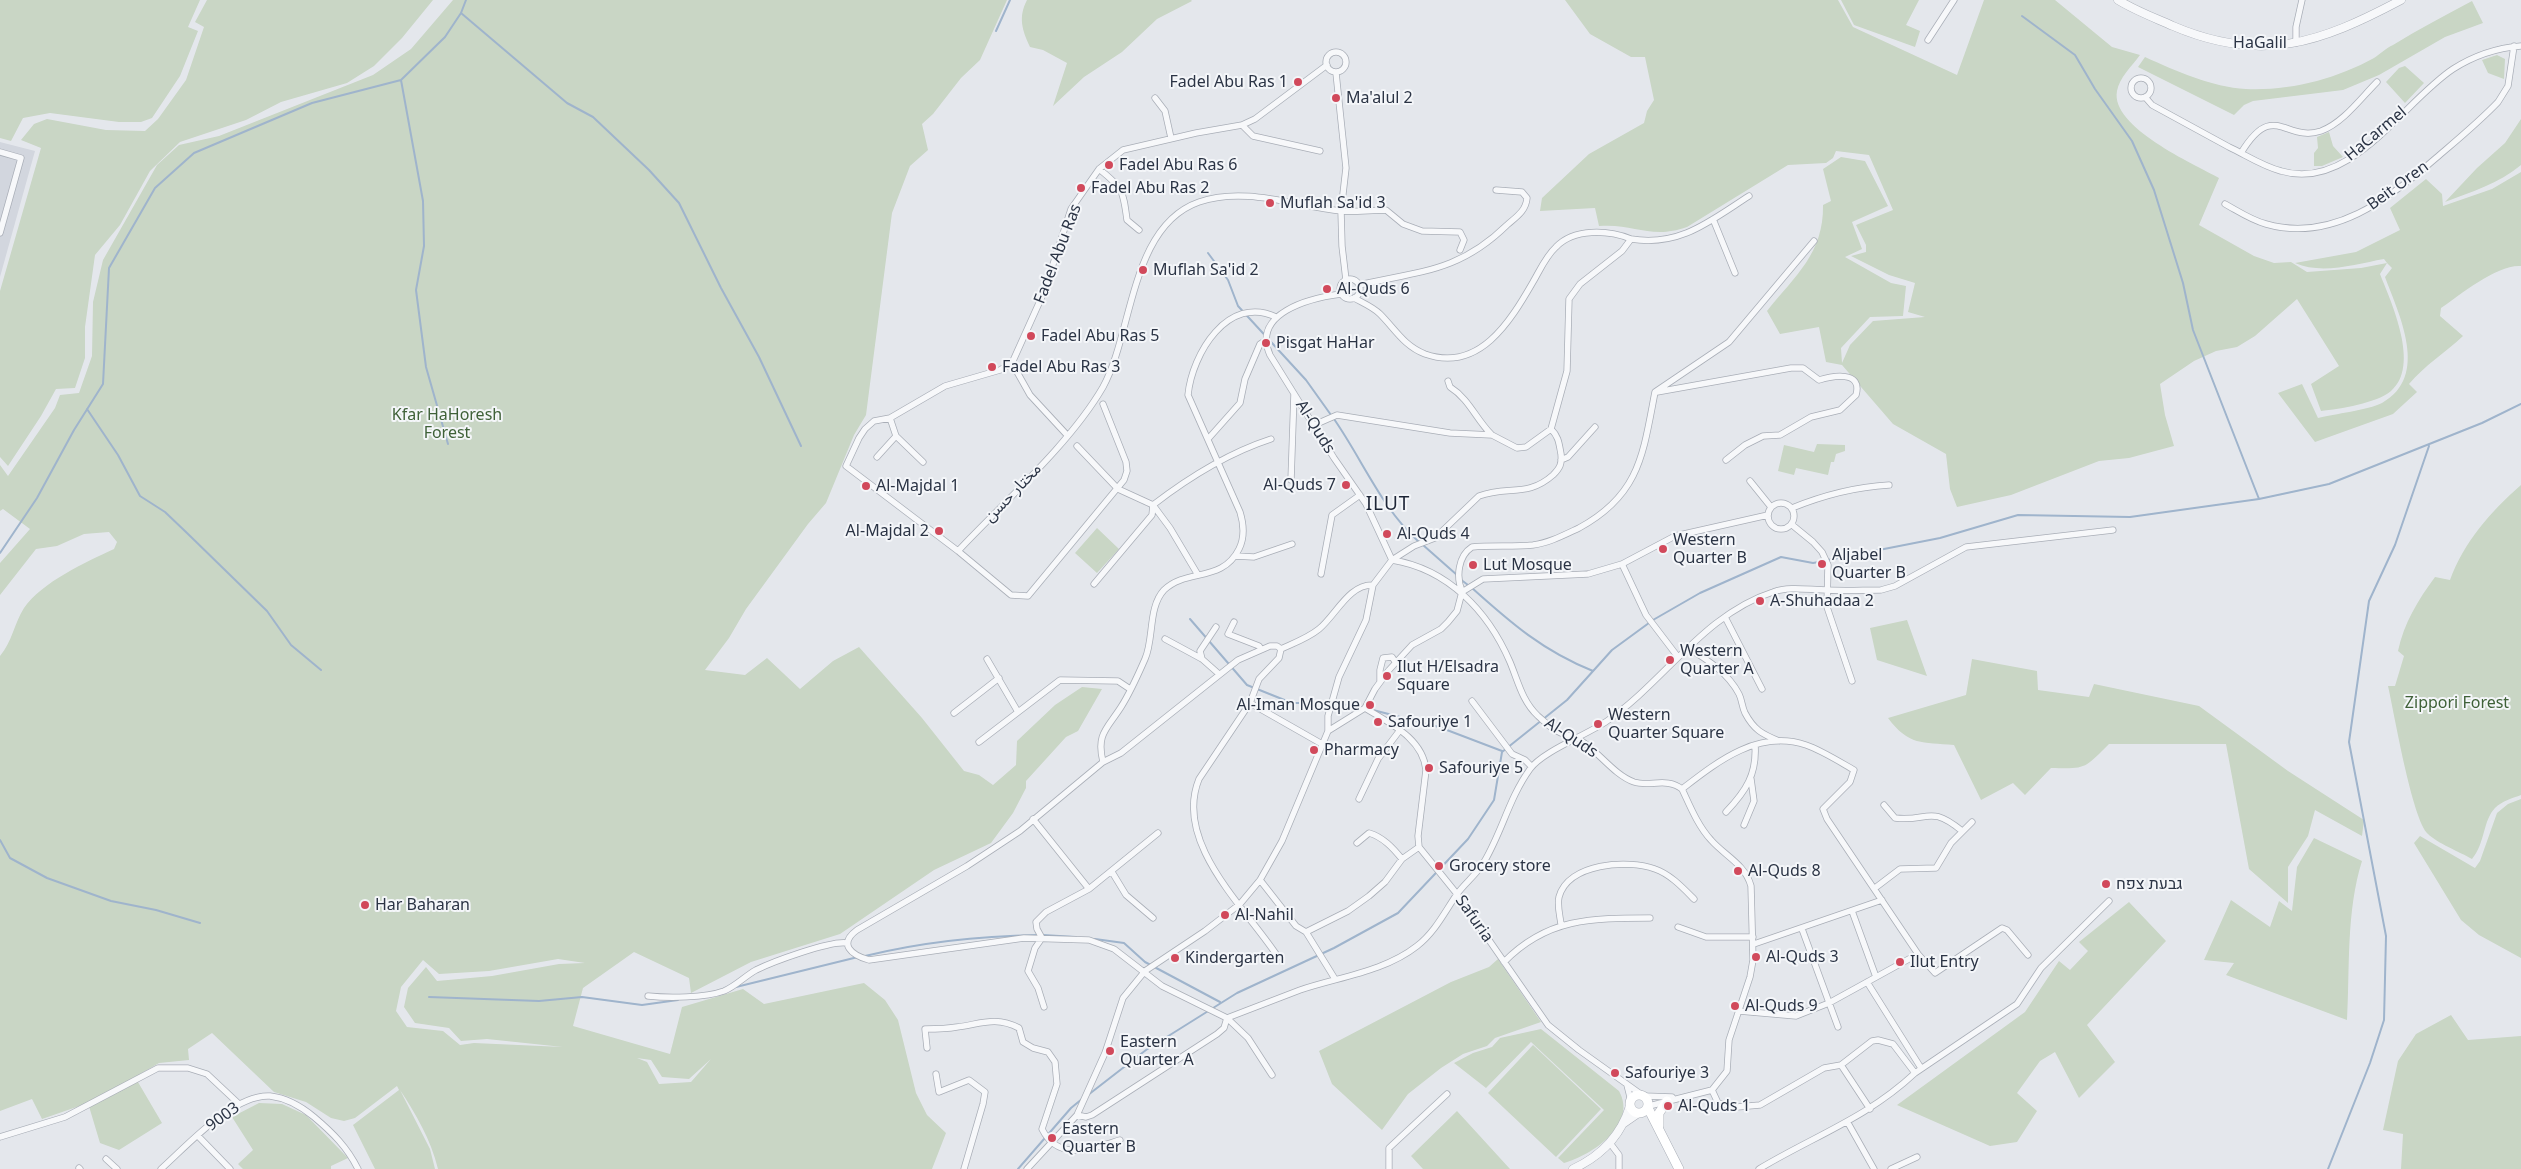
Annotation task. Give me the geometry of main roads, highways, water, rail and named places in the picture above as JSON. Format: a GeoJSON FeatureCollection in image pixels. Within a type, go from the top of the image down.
{"type":"FeatureCollection","features":[{"type":"Feature","properties":{"kind":"main road"},"geometry":{"type":"LineString","coordinates":[[1666,1141],[1630,1104],[1636,1095],[1643,1096],[1659,1126],[1666,1141],[1679,1169]]}},
{"type":"Feature","properties":{"kind":"main road"},"geometry":{"type":"LineString","coordinates":[[1659,1126],[1659,1113],[1666,1101]]}},
{"type":"Feature","properties":{"kind":"main road"},"geometry":{"type":"LineString","coordinates":[[1638,1114],[1649,1107]]}},
{"type":"Feature","properties":{"kind":"waterway"},"geometry":{"type":"LineString","coordinates":[[0,553],[37,498],[74,430],[103,384],[109,268],[155,188],[194,153],[312,103],[401,80],[445,37],[461,13],[466,0]]}},
{"type":"Feature","properties":{"kind":"waterway"},"geometry":{"type":"LineString","coordinates":[[996,31],[1010,0]]}},
{"type":"Feature","properties":{"kind":"waterway"},"geometry":{"type":"LineString","coordinates":[[461,13],[567,103],[593,117],[649,170],[679,203],[721,288],[759,357],[801,446]]}},
{"type":"Feature","properties":{"kind":"waterway"},"geometry":{"type":"LineString","coordinates":[[2022,16],[2075,55],[2095,89],[2132,141],[2154,190],[2183,283],[2193,330],[2259,499]]}},
{"type":"Feature","properties":{"kind":"waterway"},"geometry":{"type":"LineString","coordinates":[[401,80],[423,201],[424,246],[416,290],[426,367],[448,444]]}},
{"type":"Feature","properties":{"kind":"waterway"},"geometry":{"type":"LineString","coordinates":[[1208,253],[1228,280],[1238,306],[1306,380],[1331,415]]}},
{"type":"Feature","properties":{"kind":"waterway"},"geometry":{"type":"LineString","coordinates":[[1828,560],[1940,538],[2018,515],[2130,517],[2259,499],[2329,484],[2482,423],[2521,404]]}},
{"type":"Feature","properties":{"kind":"waterway"},"geometry":{"type":"LineString","coordinates":[[87,409],[118,455],[140,496],[165,512],[187,533],[267,611],[291,645],[321,670]]}},
{"type":"Feature","properties":{"kind":"waterway"},"geometry":{"type":"LineString","coordinates":[[1334,419],[1383,499],[1406,529],[1419,542]]}},
{"type":"Feature","properties":{"kind":"waterway"},"geometry":{"type":"LineString","coordinates":[[2328,1169],[2370,1063],[2384,1020],[2386,936],[2349,742],[2369,601],[2395,545],[2429,446]]}},
{"type":"Feature","properties":{"kind":"waterway"},"geometry":{"type":"LineString","coordinates":[[1423,545],[1457,575]]}},
{"type":"Feature","properties":{"kind":"waterway"},"geometry":{"type":"LineString","coordinates":[[1088,1095],[1146,1050],[1237,993],[1334,948],[1398,913],[1468,839],[1494,800],[1502,752],[1567,700],[1612,650],[1653,620],[1700,593],[1781,557],[1813,563],[1824,561]]}},
{"type":"Feature","properties":{"kind":"waterway"},"geometry":{"type":"LineString","coordinates":[[1460,579],[1468,585]]}},
{"type":"Feature","properties":{"kind":"waterway"},"geometry":{"type":"LineString","coordinates":[[1472,588],[1528,635],[1558,655],[1593,671]]}},
{"type":"Feature","properties":{"kind":"waterway"},"geometry":{"type":"LineString","coordinates":[[1190,619],[1247,685],[1292,703],[1329,703]]}},
{"type":"Feature","properties":{"kind":"waterway"},"geometry":{"type":"LineString","coordinates":[[1334,703],[1361,707]]}},
{"type":"Feature","properties":{"kind":"waterway"},"geometry":{"type":"LineString","coordinates":[[1373,710],[1439,727],[1502,751]]}},
{"type":"Feature","properties":{"kind":"waterway"},"geometry":{"type":"LineString","coordinates":[[0,840],[10,858],[47,878],[111,901],[156,910],[200,923]]}},
{"type":"Feature","properties":{"kind":"waterway"},"geometry":{"type":"LineString","coordinates":[[865,956],[951,941],[1038,935]]}},
{"type":"Feature","properties":{"kind":"waterway"},"geometry":{"type":"LineString","coordinates":[[1043,935],[1076,937]]}},
{"type":"Feature","properties":{"kind":"waterway"},"geometry":{"type":"LineString","coordinates":[[1095,939],[1124,943],[1145,962],[1220,1002]]}},
{"type":"Feature","properties":{"kind":"waterway"},"geometry":{"type":"LineString","coordinates":[[736,987],[858,957]]}},
{"type":"Feature","properties":{"kind":"waterway"},"geometry":{"type":"LineString","coordinates":[[429,997],[539,1001],[582,997],[642,1005],[678,1000]]}},
{"type":"Feature","properties":{"kind":"waterway"},"geometry":{"type":"LineString","coordinates":[[1018,1169],[1071,1108],[1082,1099]]}},
{"type":"Feature","properties":{"kind":"place","name":"Fadel Abu Ras 1"},"geometry":{"type":"Point","coordinates":[1298,82]}},
{"type":"Feature","properties":{"kind":"place","name":"Ma'alul 2"},"geometry":{"type":"Point","coordinates":[1336,98]}},
{"type":"Feature","properties":{"kind":"place","name":"Fadel Abu Ras 6"},"geometry":{"type":"Point","coordinates":[1109,165]}},
{"type":"Feature","properties":{"kind":"place","name":"Fadel Abu Ras 2"},"geometry":{"type":"Point","coordinates":[1081,188]}},
{"type":"Feature","properties":{"kind":"place","name":"Muflah Sa'id 3"},"geometry":{"type":"Point","coordinates":[1270,203]}},
{"type":"Feature","properties":{"kind":"place","name":"Muflah Sa'id 2"},"geometry":{"type":"Point","coordinates":[1143,270]}},
{"type":"Feature","properties":{"kind":"place","name":"Al-Quds 6"},"geometry":{"type":"Point","coordinates":[1327,289]}},
{"type":"Feature","properties":{"kind":"place","name":"Fadel Abu Ras 5"},"geometry":{"type":"Point","coordinates":[1031,336]}},
{"type":"Feature","properties":{"kind":"place","name":"Pisgat HaHar"},"geometry":{"type":"Point","coordinates":[1266,343]}},
{"type":"Feature","properties":{"kind":"place","name":"Fadel Abu Ras 3"},"geometry":{"type":"Point","coordinates":[992,367]}},
{"type":"Feature","properties":{"kind":"place","name":"Al-Quds 7"},"geometry":{"type":"Point","coordinates":[1346,485]}},
{"type":"Feature","properties":{"kind":"place","name":"Al-Majdal 1"},"geometry":{"type":"Point","coordinates":[866,486]}},
{"type":"Feature","properties":{"kind":"place","name":"Al-Majdal 2"},"geometry":{"type":"Point","coordinates":[939,531]}},
{"type":"Feature","properties":{"kind":"place","name":"Al-Quds 4"},"geometry":{"type":"Point","coordinates":[1387,534]}},
{"type":"Feature","properties":{"kind":"place","name":"Western Quarter B"},"geometry":{"type":"Point","coordinates":[1663,549]}},
{"type":"Feature","properties":{"kind":"place","name":"Aljabel Quarter B"},"geometry":{"type":"Point","coordinates":[1822,564]}},
{"type":"Feature","properties":{"kind":"place","name":"Lut Mosque"},"geometry":{"type":"Point","coordinates":[1473,565]}},
{"type":"Feature","properties":{"kind":"place","name":"A-Shuhadaa 2"},"geometry":{"type":"Point","coordinates":[1760,601]}},
{"type":"Feature","properties":{"kind":"place","name":"Western Quarter A"},"geometry":{"type":"Point","coordinates":[1670,660]}},
{"type":"Feature","properties":{"kind":"place","name":"Ilut H/Elsadra Square"},"geometry":{"type":"Point","coordinates":[1387,676]}},
{"type":"Feature","properties":{"kind":"place","name":"Al-Iman Mosque"},"geometry":{"type":"Point","coordinates":[1370,705]}},
{"type":"Feature","properties":{"kind":"place","name":"Safouriye 1"},"geometry":{"type":"Point","coordinates":[1378,722]}},
{"type":"Feature","properties":{"kind":"place","name":"Western Quarter Square"},"geometry":{"type":"Point","coordinates":[1598,724]}},
{"type":"Feature","properties":{"kind":"place","name":"Pharmacy"},"geometry":{"type":"Point","coordinates":[1314,750]}},
{"type":"Feature","properties":{"kind":"place","name":"Safouriye 5"},"geometry":{"type":"Point","coordinates":[1429,768]}},
{"type":"Feature","properties":{"kind":"place","name":"Grocery store"},"geometry":{"type":"Point","coordinates":[1439,866]}},
{"type":"Feature","properties":{"kind":"place","name":"Al-Quds 8"},"geometry":{"type":"Point","coordinates":[1738,871]}},
{"type":"Feature","properties":{"kind":"place","name":"גבעת צפח"},"geometry":{"type":"Point","coordinates":[2106,884]}},
{"type":"Feature","properties":{"kind":"place","name":"Har Baharan"},"geometry":{"type":"Point","coordinates":[365,905]}},
{"type":"Feature","properties":{"kind":"place","name":"Al-Nahil"},"geometry":{"type":"Point","coordinates":[1225,915]}},
{"type":"Feature","properties":{"kind":"place","name":"Al-Quds 3"},"geometry":{"type":"Point","coordinates":[1756,957]}},
{"type":"Feature","properties":{"kind":"place","name":"Kindergarten"},"geometry":{"type":"Point","coordinates":[1175,958]}},
{"type":"Feature","properties":{"kind":"place","name":"Ilut Entry"},"geometry":{"type":"Point","coordinates":[1900,962]}},
{"type":"Feature","properties":{"kind":"place","name":"Al-Quds 9"},"geometry":{"type":"Point","coordinates":[1735,1006]}},
{"type":"Feature","properties":{"kind":"place","name":"Eastern Quarter A"},"geometry":{"type":"Point","coordinates":[1110,1051]}},
{"type":"Feature","properties":{"kind":"place","name":"Safouriye 3"},"geometry":{"type":"Point","coordinates":[1615,1073]}},
{"type":"Feature","properties":{"kind":"place","name":"Al-Quds 1"},"geometry":{"type":"Point","coordinates":[1668,1106]}},
{"type":"Feature","properties":{"kind":"place","name":"Eastern Quarter B"},"geometry":{"type":"Point","coordinates":[1052,1138]}},
{"type":"Feature","properties":{"kind":"district","name":"ILUT"},"geometry":{"type":"Point","coordinates":[1388,505]}},
{"type":"Feature","properties":{"kind":"park label","name":"Kfar HaHoresh Forest"},"geometry":{"type":"Point","coordinates":[447,424]}},
{"type":"Feature","properties":{"kind":"park label","name":"Zippori Forest"},"geometry":{"type":"Point","coordinates":[2457,703]}}]}
